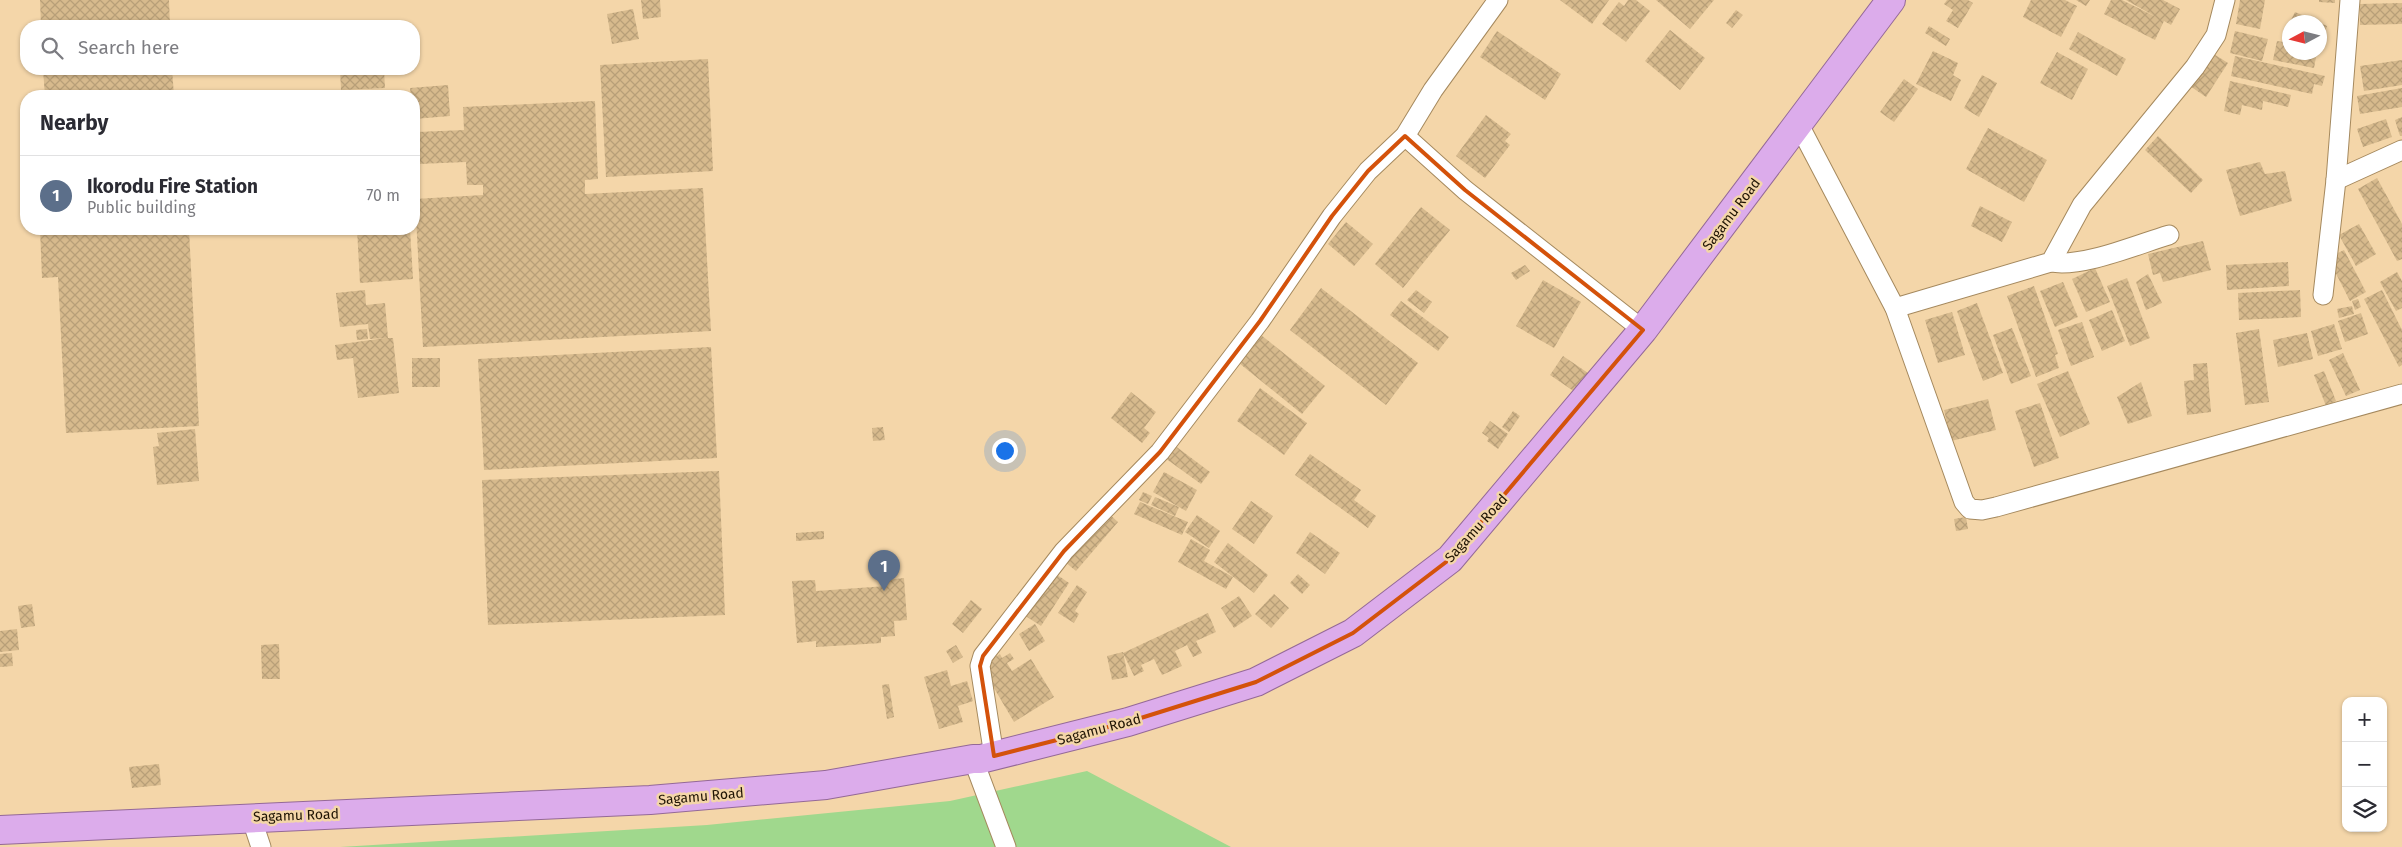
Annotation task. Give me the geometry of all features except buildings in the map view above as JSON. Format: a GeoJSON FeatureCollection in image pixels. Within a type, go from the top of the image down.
{"type":"FeatureCollection","features":[{"type":"Feature","properties":{"kind":"highway","name":"Sagamu Road"},"geometry":{"type":"LineString","coordinates":[[0,830],[660,799],[826,785],[983,758],[1128,722],[1256,682],[1353,633],[1450,559],[1643,330],[1799,125],[1891,0]]}},
{"type":"Feature","properties":{"kind":"street"},"geometry":{"type":"LineString","coordinates":[[1006,847],[983,758],[980,666],[983,656],[1064,551],[1160,452],[1260,321],[1332,216],[1368,171],[1405,136],[1433,90],[1498,0]]}},
{"type":"Feature","properties":{"kind":"street"},"geometry":{"type":"LineString","coordinates":[[2052,262],[2082,205],[2195,67],[2216,34],[2225,0]]}},
{"type":"Feature","properties":{"kind":"street"},"geometry":{"type":"LineString","coordinates":[[2323,295],[2336,180],[2350,0]]}},
{"type":"Feature","properties":{"kind":"street"},"geometry":{"type":"LineString","coordinates":[[1799,125],[1895,308],[1964,502],[1970,509],[1982,510],[2005,504],[2402,394]]}},
{"type":"Feature","properties":{"kind":"street"},"geometry":{"type":"LineString","coordinates":[[1405,136],[1466,190],[1643,330]]}},
{"type":"Feature","properties":{"kind":"street"},"geometry":{"type":"LineString","coordinates":[[2336,180],[2402,150]]}},
{"type":"Feature","properties":{"kind":"street"},"geometry":{"type":"LineString","coordinates":[[1895,308],[2052,262],[2065,264],[2081,261],[2169,235]]}},
{"type":"Feature","properties":{"kind":"street"},"geometry":{"type":"LineString","coordinates":[[251,817],[261,847]]}},
{"type":"Feature","properties":{"kind":"highlighted area"},"geometry":{"type":"Polygon","coordinates":[[[1405,136],[1465,190],[1643,330],[1450,559],[1353,633],[1256,682],[1128,722],[994,756],[980,666],[983,656],[1064,551],[1160,452],[1260,321],[1332,216],[1368,171],[1405,136]]]}},
{"type":"Feature","properties":{"kind":"green space"},"geometry":{"type":"Polygon","coordinates":[[[1087,771],[1231,847],[340,847],[707,825],[950,801],[1087,771]]]}},
{"type":"Feature","properties":{"kind":"place","name":"Ikorodu Fire Station"},"geometry":{"type":"Point","coordinates":[884,591]}}]}
